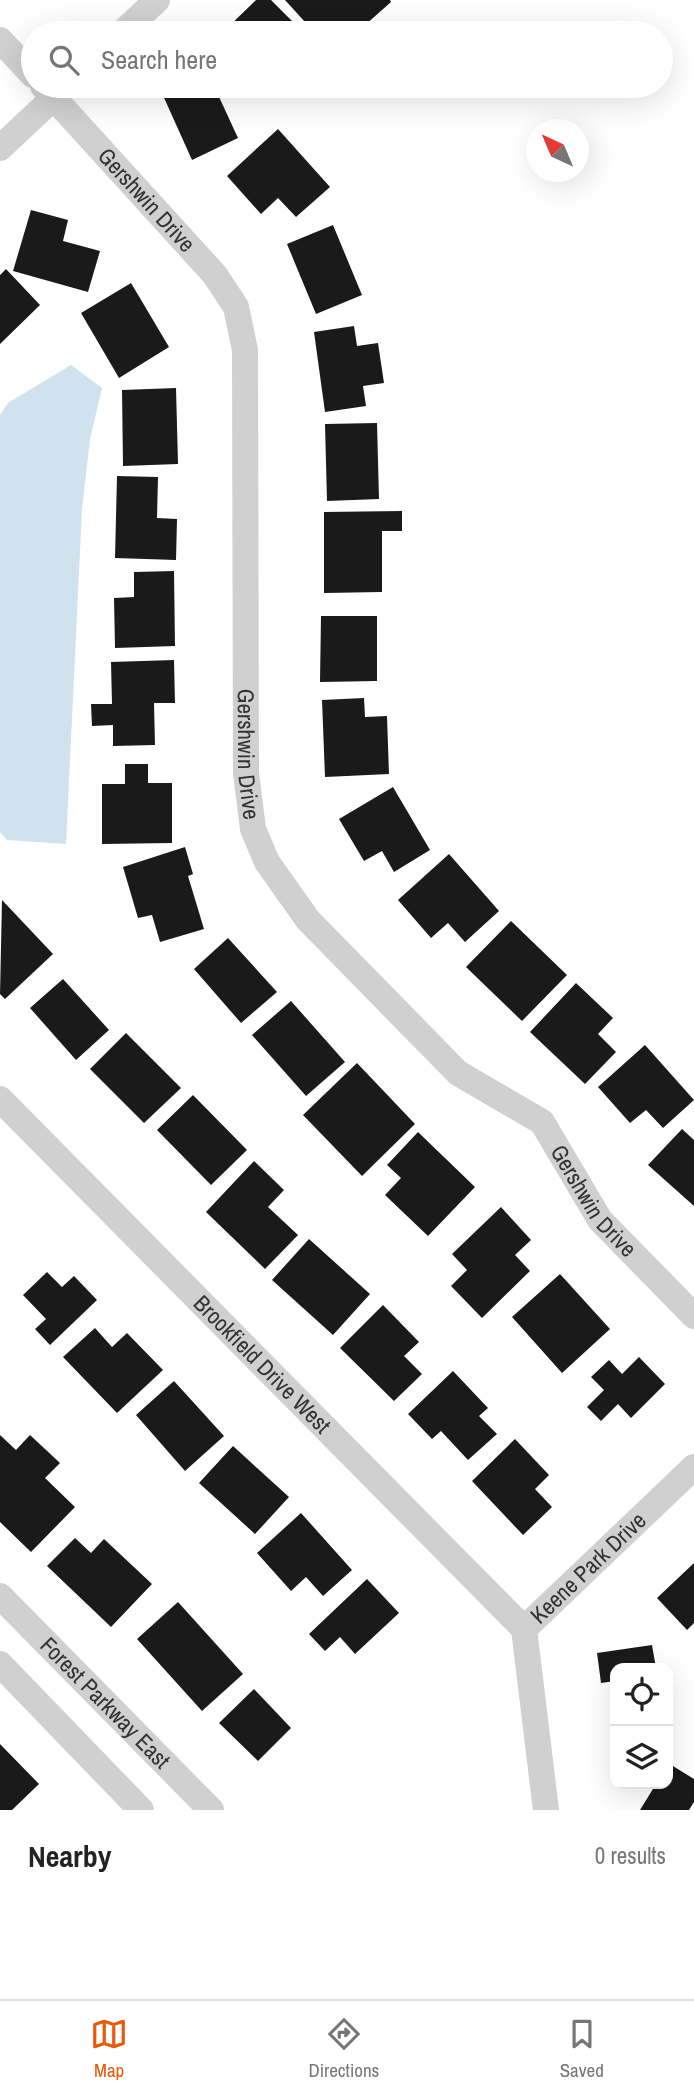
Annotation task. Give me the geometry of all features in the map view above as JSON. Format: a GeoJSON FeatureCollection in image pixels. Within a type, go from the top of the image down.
{"type":"FeatureCollection","features":[{"type":"Feature","properties":{"kind":"street"},"geometry":{"type":"LineString","coordinates":[[134,21],[157,0]]}},
{"type":"Feature","properties":{"kind":"street"},"geometry":{"type":"LineString","coordinates":[[0,40],[21,62]]}},
{"type":"Feature","properties":{"kind":"street"},"geometry":{"type":"LineString","coordinates":[[0,148],[46,98]]}},
{"type":"Feature","properties":{"kind":"street","name":"Gershwin Drive"},"geometry":{"type":"LineString","coordinates":[[62,98],[215,275],[236,307],[245,350],[246,773],[253,829],[267,862],[308,920],[458,1073],[542,1122],[600,1220],[694,1317]]}},
{"type":"Feature","properties":{"kind":"street","name":"Brookfield Drive West"},"geometry":{"type":"LineString","coordinates":[[0,1099],[524,1629]]}},
{"type":"Feature","properties":{"kind":"street","name":"Keene Park Drive"},"geometry":{"type":"LineString","coordinates":[[546,1810],[524,1629],[694,1467]]}},
{"type":"Feature","properties":{"kind":"street","name":"Forest Parkway East"},"geometry":{"type":"LineString","coordinates":[[0,1596],[211,1810]]}},
{"type":"Feature","properties":{"kind":"street","name":"Forest Parkway East"},"geometry":{"type":"LineString","coordinates":[[0,1664],[141,1810]]}},
{"type":"Feature","properties":{"kind":"water"},"geometry":{"type":"Polygon","coordinates":[[[71,365],[102,388],[90,439],[82,509],[66,844],[7,840],[0,832],[0,415],[8,403],[71,365]]]}},
{"type":"Feature","properties":{"kind":"building"},"geometry":{"type":"Polygon","coordinates":[[[256,0],[271,0],[292,21],[234,21],[256,0]]]}},
{"type":"Feature","properties":{"kind":"building"},"geometry":{"type":"Polygon","coordinates":[[[285,0],[391,2],[370,21],[304,21],[285,0]]]}},
{"type":"Feature","properties":{"kind":"building"},"geometry":{"type":"Polygon","coordinates":[[[164,98],[220,98],[238,138],[192,160],[164,98]]]}},
{"type":"Feature","properties":{"kind":"building"},"geometry":{"type":"Polygon","coordinates":[[[278,129],[330,187],[296,217],[278,198],[261,214],[227,176],[278,129]]]}},
{"type":"Feature","properties":{"kind":"building"},"geometry":{"type":"Polygon","coordinates":[[[31,210],[68,220],[63,241],[100,251],[88,292],[13,271],[31,210]]]}},
{"type":"Feature","properties":{"kind":"building"},"geometry":{"type":"Polygon","coordinates":[[[333,225],[362,295],[316,314],[287,244],[333,225]]]}},
{"type":"Feature","properties":{"kind":"building"},"geometry":{"type":"Polygon","coordinates":[[[6,269],[40,305],[0,344],[0,275],[6,269]]]}},
{"type":"Feature","properties":{"kind":"building"},"geometry":{"type":"Polygon","coordinates":[[[131,283],[169,347],[119,378],[81,313],[131,283]]]}},
{"type":"Feature","properties":{"kind":"building"},"geometry":{"type":"Polygon","coordinates":[[[354,326],[357,346],[378,343],[384,383],[363,386],[366,406],[325,412],[314,332],[354,326]]]}},
{"type":"Feature","properties":{"kind":"building"},"geometry":{"type":"Polygon","coordinates":[[[176,388],[178,464],[123,466],[122,390],[176,388]]]}},
{"type":"Feature","properties":{"kind":"building"},"geometry":{"type":"Polygon","coordinates":[[[377,423],[379,499],[327,501],[325,424],[377,423]]]}},
{"type":"Feature","properties":{"kind":"building"},"geometry":{"type":"Polygon","coordinates":[[[117,476],[158,477],[157,518],[177,519],[176,560],[115,558],[117,476]]]}},
{"type":"Feature","properties":{"kind":"building"},"geometry":{"type":"Polygon","coordinates":[[[402,511],[402,531],[382,531],[382,592],[324,593],[324,512],[402,511]]]}},
{"type":"Feature","properties":{"kind":"building"},"geometry":{"type":"Polygon","coordinates":[[[174,571],[175,646],[115,648],[114,598],[134,597],[134,572],[174,571]]]}},
{"type":"Feature","properties":{"kind":"building"},"geometry":{"type":"Polygon","coordinates":[[[321,616],[377,616],[377,681],[320,682],[321,616]]]}},
{"type":"Feature","properties":{"kind":"building"},"geometry":{"type":"Polygon","coordinates":[[[174,660],[175,703],[154,703],[155,745],[113,746],[113,725],[92,726],[91,704],[112,704],[111,662],[174,660]]]}},
{"type":"Feature","properties":{"kind":"building"},"geometry":{"type":"Polygon","coordinates":[[[364,698],[365,717],[387,716],[389,774],[325,777],[322,700],[364,698]]]}},
{"type":"Feature","properties":{"kind":"building"},"geometry":{"type":"Polygon","coordinates":[[[125,764],[148,764],[148,783],[172,783],[172,843],[102,844],[102,784],[125,784],[125,764]]]}},
{"type":"Feature","properties":{"kind":"building"},"geometry":{"type":"Polygon","coordinates":[[[393,787],[430,850],[394,872],[382,851],[364,861],[339,819],[393,787]]]}},
{"type":"Feature","properties":{"kind":"building"},"geometry":{"type":"Polygon","coordinates":[[[185,847],[193,874],[188,876],[204,929],[160,942],[152,915],[138,918],[123,867],[185,847]]]}},
{"type":"Feature","properties":{"kind":"building"},"geometry":{"type":"Polygon","coordinates":[[[449,854],[499,911],[465,942],[448,923],[431,938],[398,900],[449,854]]]}},
{"type":"Feature","properties":{"kind":"building"},"geometry":{"type":"Polygon","coordinates":[[[2,900],[53,954],[5,999],[0,994],[2,900]]]}},
{"type":"Feature","properties":{"kind":"building"},"geometry":{"type":"Polygon","coordinates":[[[511,921],[567,975],[522,1021],[466,967],[511,921]]]}},
{"type":"Feature","properties":{"kind":"building"},"geometry":{"type":"Polygon","coordinates":[[[228,938],[277,992],[241,1023],[194,969],[228,938]]]}},
{"type":"Feature","properties":{"kind":"building"},"geometry":{"type":"Polygon","coordinates":[[[63,979],[109,1030],[76,1060],[30,1008],[63,979]]]}},
{"type":"Feature","properties":{"kind":"building"},"geometry":{"type":"Polygon","coordinates":[[[576,983],[613,1018],[598,1034],[616,1052],[585,1084],[530,1032],[576,983]]]}},
{"type":"Feature","properties":{"kind":"building"},"geometry":{"type":"Polygon","coordinates":[[[291,1001],[345,1062],[306,1096],[252,1035],[291,1001]]]}},
{"type":"Feature","properties":{"kind":"building"},"geometry":{"type":"Polygon","coordinates":[[[126,1033],[181,1088],[144,1123],[90,1069],[126,1033]]]}},
{"type":"Feature","properties":{"kind":"building"},"geometry":{"type":"Polygon","coordinates":[[[645,1045],[694,1100],[663,1128],[646,1110],[630,1123],[598,1087],[645,1045]]]}},
{"type":"Feature","properties":{"kind":"building"},"geometry":{"type":"Polygon","coordinates":[[[357,1063],[415,1124],[362,1176],[303,1115],[357,1063]]]}},
{"type":"Feature","properties":{"kind":"building"},"geometry":{"type":"Polygon","coordinates":[[[193,1095],[247,1150],[211,1185],[157,1130],[193,1095]]]}},
{"type":"Feature","properties":{"kind":"building"},"geometry":{"type":"Polygon","coordinates":[[[682,1129],[694,1140],[694,1206],[648,1165],[682,1129]]]}},
{"type":"Feature","properties":{"kind":"building"},"geometry":{"type":"Polygon","coordinates":[[[418,1132],[475,1187],[428,1236],[385,1195],[401,1178],[387,1165],[418,1132]]]}},
{"type":"Feature","properties":{"kind":"building"},"geometry":{"type":"Polygon","coordinates":[[[254,1161],[284,1190],[268,1207],[298,1235],[265,1269],[206,1212],[254,1161]]]}},
{"type":"Feature","properties":{"kind":"building"},"geometry":{"type":"Polygon","coordinates":[[[501,1207],[531,1240],[515,1255],[530,1271],[482,1318],[451,1286],[467,1270],[452,1254],[501,1207]]]}},
{"type":"Feature","properties":{"kind":"building"},"geometry":{"type":"Polygon","coordinates":[[[309,1239],[370,1294],[333,1335],[272,1280],[309,1239]]]}},
{"type":"Feature","properties":{"kind":"building"},"geometry":{"type":"Polygon","coordinates":[[[47,1272],[62,1287],[74,1276],[97,1300],[50,1345],[35,1329],[46,1319],[23,1295],[47,1272]]]}},
{"type":"Feature","properties":{"kind":"building"},"geometry":{"type":"Polygon","coordinates":[[[560,1274],[610,1329],[562,1373],[512,1317],[560,1274]]]}},
{"type":"Feature","properties":{"kind":"building"},"geometry":{"type":"Polygon","coordinates":[[[383,1305],[419,1342],[404,1356],[422,1374],[394,1401],[340,1348],[383,1305]]]}},
{"type":"Feature","properties":{"kind":"building"},"geometry":{"type":"Polygon","coordinates":[[[95,1328],[112,1347],[127,1333],[163,1370],[117,1413],[63,1357],[95,1328]]]}},
{"type":"Feature","properties":{"kind":"building"},"geometry":{"type":"Polygon","coordinates":[[[639,1357],[665,1384],[631,1418],[618,1404],[601,1421],[587,1407],[604,1390],[591,1377],[609,1360],[622,1374],[639,1357]]]}},
{"type":"Feature","properties":{"kind":"building"},"geometry":{"type":"Polygon","coordinates":[[[453,1371],[488,1408],[479,1416],[497,1434],[468,1460],[441,1431],[432,1439],[408,1414],[453,1371]]]}},
{"type":"Feature","properties":{"kind":"building"},"geometry":{"type":"Polygon","coordinates":[[[174,1381],[224,1436],[185,1471],[136,1415],[174,1381]]]}},
{"type":"Feature","properties":{"kind":"building"},"geometry":{"type":"Polygon","coordinates":[[[0,1435],[16,1450],[30,1435],[60,1463],[45,1478],[75,1507],[31,1552],[0,1522],[0,1435]]]}},
{"type":"Feature","properties":{"kind":"building"},"geometry":{"type":"Polygon","coordinates":[[[515,1439],[549,1475],[535,1489],[552,1507],[523,1535],[472,1481],[515,1439]]]}},
{"type":"Feature","properties":{"kind":"building"},"geometry":{"type":"Polygon","coordinates":[[[233,1446],[289,1497],[255,1534],[199,1483],[233,1446]]]}},
{"type":"Feature","properties":{"kind":"building"},"geometry":{"type":"Polygon","coordinates":[[[301,1513],[352,1570],[323,1596],[306,1577],[291,1591],[257,1553],[301,1513]]]}},
{"type":"Feature","properties":{"kind":"building"},"geometry":{"type":"Polygon","coordinates":[[[75,1538],[91,1553],[104,1539],[152,1584],[111,1627],[47,1566],[75,1538]]]}},
{"type":"Feature","properties":{"kind":"building"},"geometry":{"type":"Polygon","coordinates":[[[694,1563],[694,1623],[687,1630],[657,1598],[694,1563]]]}},
{"type":"Feature","properties":{"kind":"building"},"geometry":{"type":"Polygon","coordinates":[[[367,1579],[399,1613],[355,1654],[340,1637],[325,1651],[309,1634],[367,1579]]]}},
{"type":"Feature","properties":{"kind":"building"},"geometry":{"type":"Polygon","coordinates":[[[178,1602],[243,1674],[202,1711],[137,1639],[178,1602]]]}},
{"type":"Feature","properties":{"kind":"building"},"geometry":{"type":"Polygon","coordinates":[[[652,1645],[655,1663],[610,1663],[610,1682],[601,1683],[597,1653],[652,1645]]]}},
{"type":"Feature","properties":{"kind":"building"},"geometry":{"type":"Polygon","coordinates":[[[254,1689],[291,1728],[258,1761],[219,1723],[254,1689]]]}},
{"type":"Feature","properties":{"kind":"building"},"geometry":{"type":"Polygon","coordinates":[[[0,1744],[39,1784],[12,1810],[0,1810],[0,1744]]]}},
{"type":"Feature","properties":{"kind":"building"},"geometry":{"type":"Polygon","coordinates":[[[673,1766],[694,1779],[694,1802],[689,1810],[640,1810],[653,1789],[673,1789],[673,1766]]]}}]}
